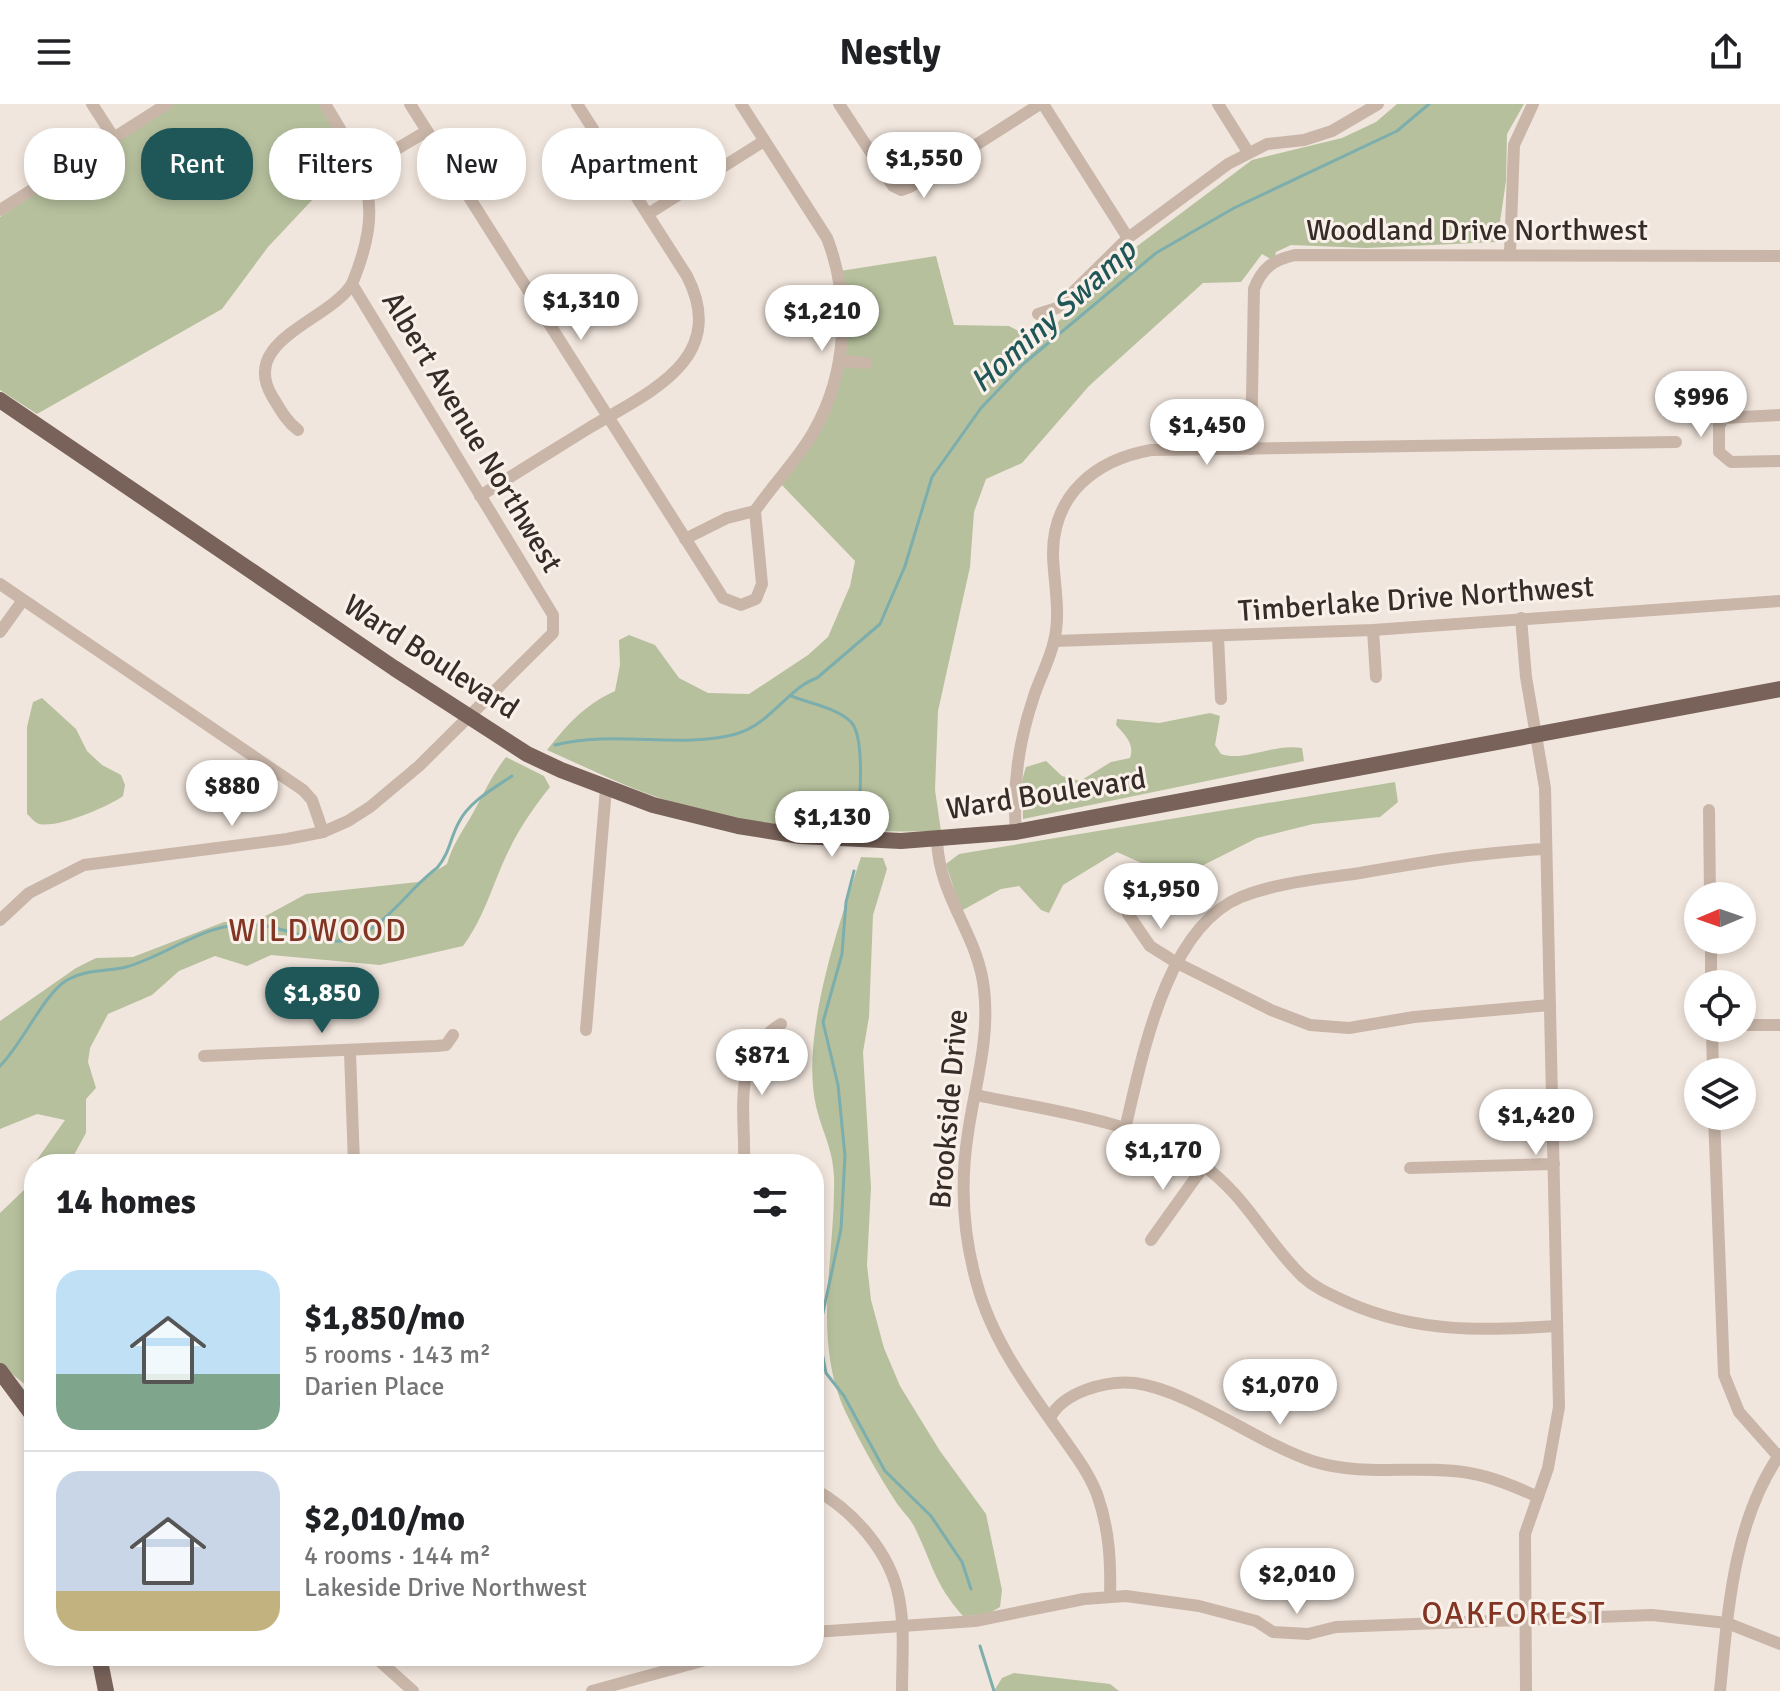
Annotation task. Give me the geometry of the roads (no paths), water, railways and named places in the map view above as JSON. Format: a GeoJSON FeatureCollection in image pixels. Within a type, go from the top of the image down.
{"type":"FeatureCollection","features":[{"type":"Feature","properties":{"kind":"main road","name":"Ward Boulevard"},"geometry":{"type":"LineString","coordinates":[[0,400],[527,754],[606,788],[701,818],[777,833],[834,839],[937,840],[1016,832],[1780,689]]}},
{"type":"Feature","properties":{"kind":"main road"},"geometry":{"type":"LineString","coordinates":[[0,1371],[24,1403]]}},
{"type":"Feature","properties":{"kind":"main road"},"geometry":{"type":"LineString","coordinates":[[101,1666],[106,1691]]}},
{"type":"Feature","properties":{"kind":"street"},"geometry":{"type":"LineString","coordinates":[[92,104],[108,128]]}},
{"type":"Feature","properties":{"kind":"street"},"geometry":{"type":"LineString","coordinates":[[125,131],[167,104]]}},
{"type":"Feature","properties":{"kind":"street","name":"Albert Avenue Northwest"},"geometry":{"type":"LineString","coordinates":[[325,104],[339,128]]}},
{"type":"Feature","properties":{"kind":"street"},"geometry":{"type":"LineString","coordinates":[[410,104],[425,128]]}},
{"type":"Feature","properties":{"kind":"street"},"geometry":{"type":"LineString","coordinates":[[480,496],[638,401],[675,373],[692,350],[699,331],[696,292],[577,104]]}},
{"type":"Feature","properties":{"kind":"street"},"geometry":{"type":"LineString","coordinates":[[685,539],[712,524],[755,511],[813,433],[830,395],[839,361],[841,304],[832,249],[823,228],[741,104]]}},
{"type":"Feature","properties":{"kind":"street"},"geometry":{"type":"LineString","coordinates":[[839,104],[886,177],[901,190],[1042,104],[1128,238]]}},
{"type":"Feature","properties":{"kind":"street"},"geometry":{"type":"LineString","coordinates":[[1218,104],[1248,152]]}},
{"type":"Feature","properties":{"kind":"street"},"geometry":{"type":"LineString","coordinates":[[1038,314],[1057,308],[1128,238],[1191,188],[1248,152],[1267,144],[1304,140],[1332,131],[1378,104]]}},
{"type":"Feature","properties":{"kind":"street"},"geometry":{"type":"LineString","coordinates":[[1510,253],[1514,145],[1533,104]]}},
{"type":"Feature","properties":{"kind":"street"},"geometry":{"type":"LineString","coordinates":[[648,214],[764,141]]}},
{"type":"Feature","properties":{"kind":"street"},"geometry":{"type":"LineString","coordinates":[[0,210],[24,195]]}},
{"type":"Feature","properties":{"kind":"street","name":"Albert Avenue Northwest"},"geometry":{"type":"LineString","coordinates":[[367,200],[370,223],[352,284],[553,615],[553,633],[545,644],[468,716]]}},
{"type":"Feature","properties":{"kind":"street"},"geometry":{"type":"LineString","coordinates":[[471,200],[723,598],[741,605],[756,599],[761,591],[755,511]]}},
{"type":"Feature","properties":{"kind":"street","name":"Woodland Drive Northwest"},"geometry":{"type":"LineString","coordinates":[[1251,449],[1254,289],[1262,272],[1274,261],[1295,255],[1510,253],[1780,256]]}},
{"type":"Feature","properties":{"kind":"street"},"geometry":{"type":"LineString","coordinates":[[298,430],[288,422],[266,384],[268,356],[278,342],[343,299],[352,284]]}},
{"type":"Feature","properties":{"kind":"street"},"geometry":{"type":"LineString","coordinates":[[839,361],[866,363]]}},
{"type":"Feature","properties":{"kind":"street"},"geometry":{"type":"LineString","coordinates":[[1780,415],[1723,418],[1719,426],[1719,452],[1731,462],[1780,461]]}},
{"type":"Feature","properties":{"kind":"street"},"geometry":{"type":"LineString","coordinates":[[1016,832],[1017,759],[1034,695],[1055,641],[1056,525],[1079,484],[1093,470],[1128,454],[1151,450],[1676,442]]}},
{"type":"Feature","properties":{"kind":"street"},"geometry":{"type":"LineString","coordinates":[[0,584],[303,790],[312,800],[323,832]]}},
{"type":"Feature","properties":{"kind":"street"},"geometry":{"type":"LineString","coordinates":[[0,632],[23,600]]}},
{"type":"Feature","properties":{"kind":"street","name":"Timberlake Drive Northwest"},"geometry":{"type":"LineString","coordinates":[[1055,641],[1373,630],[1780,601]]}},
{"type":"Feature","properties":{"kind":"street"},"geometry":{"type":"LineString","coordinates":[[1521,618],[1526,677],[1538,734],[1546,849],[1557,1326],[1556,1435],[1525,1534],[1523,1621],[1526,1691]]}},
{"type":"Feature","properties":{"kind":"street"},"geometry":{"type":"LineString","coordinates":[[1373,630],[1376,677]]}},
{"type":"Feature","properties":{"kind":"street"},"geometry":{"type":"LineString","coordinates":[[1218,637],[1221,699]]}},
{"type":"Feature","properties":{"kind":"street"},"geometry":{"type":"LineString","coordinates":[[3,912],[29,893],[84,865],[323,832],[348,821],[383,797],[468,716]]}},
{"type":"Feature","properties":{"kind":"street"},"geometry":{"type":"LineString","coordinates":[[586,1030],[606,788]]}},
{"type":"Feature","properties":{"kind":"street"},"geometry":{"type":"LineString","coordinates":[[1709,810],[1710,882]]}},
{"type":"Feature","properties":{"kind":"street","name":"Brookside Drive"},"geometry":{"type":"LineString","coordinates":[[937,840],[941,877],[973,944],[984,987],[985,1040],[964,1170],[965,1226],[971,1263],[995,1332],[1082,1464],[1096,1491],[1109,1540],[1110,1596]]}},
{"type":"Feature","properties":{"kind":"street"},"geometry":{"type":"LineString","coordinates":[[1125,1129],[1148,1034],[1177,963],[1200,931],[1226,906],[1263,890],[1461,855],[1546,849]]}},
{"type":"Feature","properties":{"kind":"street"},"geometry":{"type":"LineString","coordinates":[[1128,914],[1150,946],[1177,963],[1299,1022],[1331,1028],[1550,1005]]}},
{"type":"Feature","properties":{"kind":"street"},"geometry":{"type":"LineString","coordinates":[[744,1154],[745,1072],[754,1048],[781,1024]]}},
{"type":"Feature","properties":{"kind":"street"},"geometry":{"type":"LineString","coordinates":[[1756,1025],[1780,1025]]}},
{"type":"Feature","properties":{"kind":"street"},"geometry":{"type":"LineString","coordinates":[[204,1056],[350,1052],[446,1045],[453,1035]]}},
{"type":"Feature","properties":{"kind":"street"},"geometry":{"type":"LineString","coordinates":[[350,1052],[354,1154]]}},
{"type":"Feature","properties":{"kind":"street"},"geometry":{"type":"LineString","coordinates":[[976,1095],[1125,1129],[1204,1166],[1246,1203],[1290,1263],[1318,1289],[1400,1322],[1445,1329],[1557,1326]]}},
{"type":"Feature","properties":{"kind":"street"},"geometry":{"type":"LineString","coordinates":[[1715,1130],[1724,1375],[1739,1412],[1779,1455],[1757,1499],[1742,1541],[1727,1623],[1720,1691]]}},
{"type":"Feature","properties":{"kind":"street"},"geometry":{"type":"LineString","coordinates":[[1410,1168],[1554,1164]]}},
{"type":"Feature","properties":{"kind":"street"},"geometry":{"type":"LineString","coordinates":[[1151,1240],[1204,1166]]}},
{"type":"Feature","properties":{"kind":"street"},"geometry":{"type":"LineString","coordinates":[[1050,1418],[1057,1404],[1093,1388],[1133,1383],[1165,1392],[1285,1450],[1329,1466],[1374,1472],[1467,1473],[1501,1481],[1538,1497]]}},
{"type":"Feature","properties":{"kind":"street"},"geometry":{"type":"LineString","coordinates":[[824,1496],[849,1512],[892,1572],[899,1594],[902,1691]]}},
{"type":"Feature","properties":{"kind":"street"},"geometry":{"type":"LineString","coordinates":[[824,1631],[998,1618],[1110,1596],[1190,1604],[1256,1621],[1273,1632],[1289,1634],[1308,1634],[1336,1627],[1652,1615],[1727,1623],[1780,1644]]}},
{"type":"Feature","properties":{"kind":"street"},"geometry":{"type":"LineString","coordinates":[[385,1666],[413,1691]]}},
{"type":"Feature","properties":{"kind":"street"},"geometry":{"type":"LineString","coordinates":[[592,1691],[683,1666]]}},
{"type":"Feature","properties":{"kind":"waterway","name":"Hominy Swamp"},"geometry":{"type":"LineString","coordinates":[[555,745],[600,739],[715,738],[748,729],[770,714],[880,624],[905,566],[932,477],[981,408],[1022,365],[1156,253],[1234,208],[1397,131],[1429,104]]}},
{"type":"Feature","properties":{"kind":"waterway"},"geometry":{"type":"LineString","coordinates":[[791,696],[837,713],[855,728],[860,753],[859,821]]}},
{"type":"Feature","properties":{"kind":"waterway","name":"Hominy Swamp"},"geometry":{"type":"LineString","coordinates":[[0,1066],[58,987],[74,976],[142,962],[203,934],[235,925],[263,925],[327,941],[348,940],[361,935],[384,918],[437,868],[469,808],[512,776]]}},
{"type":"Feature","properties":{"kind":"waterway"},"geometry":{"type":"LineString","coordinates":[[824,1308],[841,1229],[845,1156],[838,1085],[823,1022],[842,954],[846,902],[854,871]]}},
{"type":"Feature","properties":{"kind":"waterway"},"geometry":{"type":"LineString","coordinates":[[824,1362],[826,1373],[844,1396],[885,1471],[931,1516],[962,1562],[971,1589]]}},
{"type":"Feature","properties":{"kind":"waterway"},"geometry":{"type":"LineString","coordinates":[[980,1646],[994,1691]]}},
{"type":"Feature","properties":{"kind":"district","name":"WILDWOOD"},"geometry":{"type":"Point","coordinates":[318,930]}},
{"type":"Feature","properties":{"kind":"district","name":"OAKFOREST"},"geometry":{"type":"Point","coordinates":[1514,1613]}}]}
